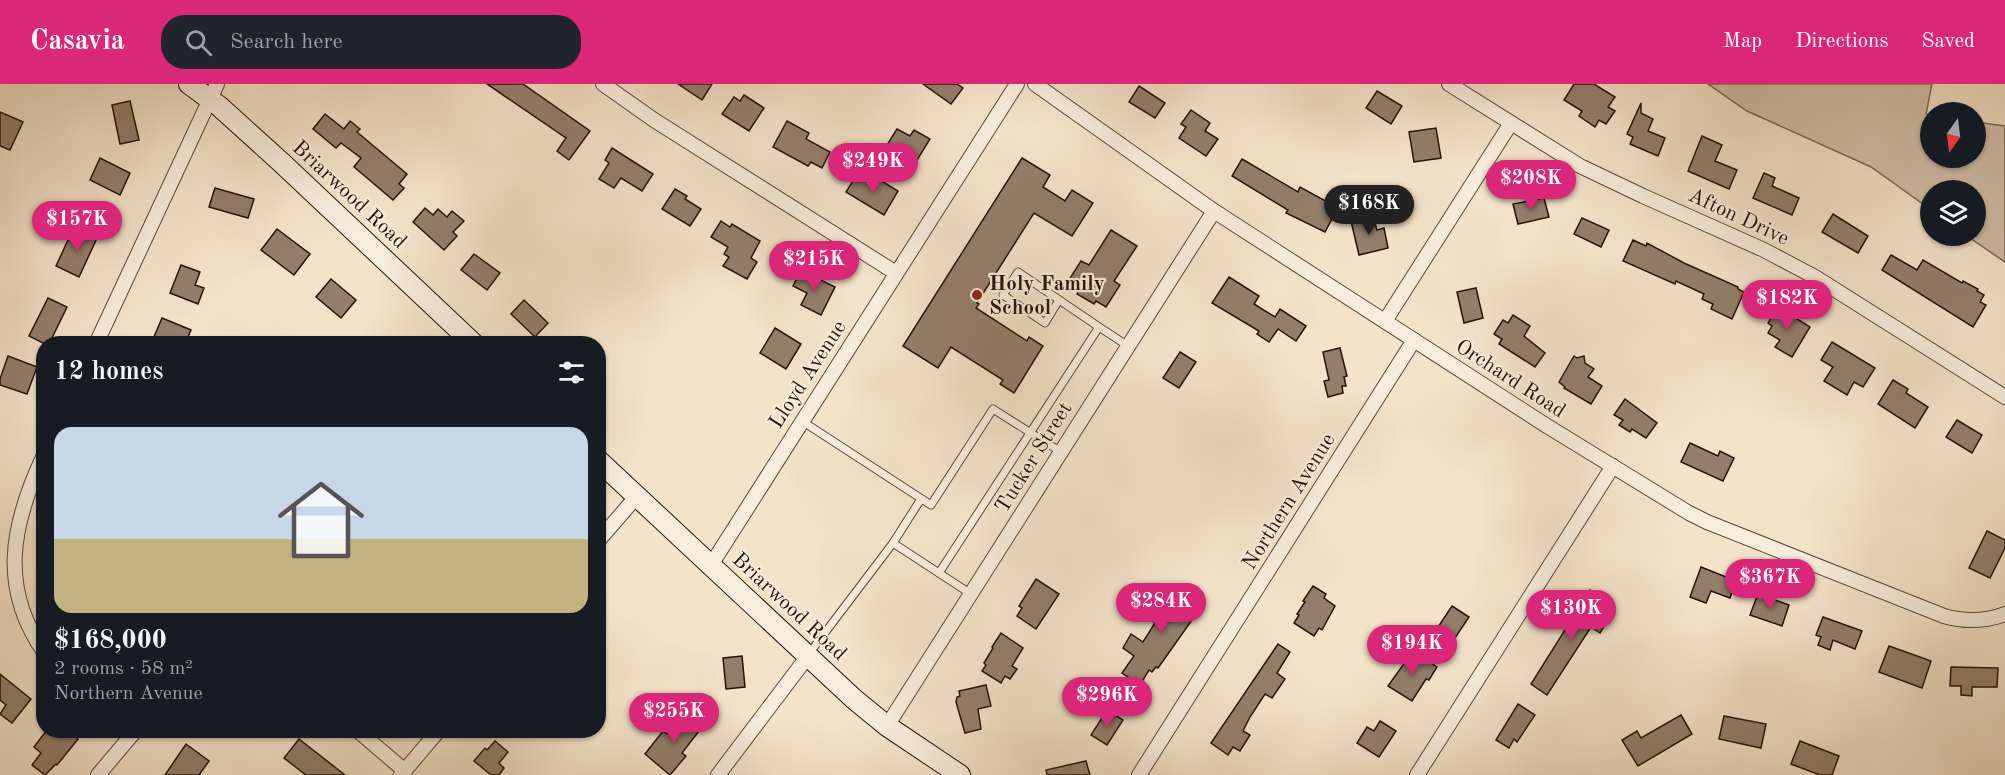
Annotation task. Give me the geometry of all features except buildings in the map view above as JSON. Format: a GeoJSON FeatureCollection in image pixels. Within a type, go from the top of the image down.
{"type":"FeatureCollection","features":[{"type":"Feature","properties":{"kind":"street","name":"Briarwood Road"},"geometry":{"type":"LineString","coordinates":[[189,84],[213,91],[283,164],[463,336]]}},
{"type":"Feature","properties":{"kind":"street"},"geometry":{"type":"LineString","coordinates":[[603,84],[664,127],[896,273]]}},
{"type":"Feature","properties":{"kind":"street","name":"Lloyd Avenue"},"geometry":{"type":"LineString","coordinates":[[711,564],[1017,84]]}},
{"type":"Feature","properties":{"kind":"street","name":"Orchard Road"},"geometry":{"type":"LineString","coordinates":[[1035,84],[1214,211],[1612,466],[1707,522],[1944,616],[1980,621],[2005,614]]}},
{"type":"Feature","properties":{"kind":"street","name":"Afton Drive"},"geometry":{"type":"LineString","coordinates":[[1449,84],[1580,166],[1764,250],[1815,277],[2005,397]]}},
{"type":"Feature","properties":{"kind":"street"},"geometry":{"type":"LineString","coordinates":[[100,336],[213,91]]}},
{"type":"Feature","properties":{"kind":"street"},"geometry":{"type":"LineString","coordinates":[[1384,321],[1511,123]]}},
{"type":"Feature","properties":{"kind":"street","name":"Tucker Street"},"geometry":{"type":"LineString","coordinates":[[887,726],[1214,211]]}},
{"type":"Feature","properties":{"kind":"street","name":"Northern Avenue"},"geometry":{"type":"LineString","coordinates":[[1139,775],[1414,340]]}},
{"type":"Feature","properties":{"kind":"street"},"geometry":{"type":"LineString","coordinates":[[1417,775],[1612,466]]}},
{"type":"Feature","properties":{"kind":"street","name":"Briarwood Road"},"geometry":{"type":"LineString","coordinates":[[606,467],[854,699],[887,726],[960,775]]}},
{"type":"Feature","properties":{"kind":"street"},"geometry":{"type":"LineString","coordinates":[[1,568],[3,549],[13,520],[36,472]]}},
{"type":"Feature","properties":{"kind":"street"},"geometry":{"type":"LineString","coordinates":[[606,532],[637,496]]}},
{"type":"Feature","properties":{"kind":"street"},"geometry":{"type":"LineString","coordinates":[[5,597],[16,623],[36,646]]}},
{"type":"Feature","properties":{"kind":"street"},"geometry":{"type":"LineString","coordinates":[[718,775],[808,656]]}},
{"type":"Feature","properties":{"kind":"street"},"geometry":{"type":"LineString","coordinates":[[98,775],[129,738]]}},
{"type":"Feature","properties":{"kind":"street"},"geometry":{"type":"LineString","coordinates":[[366,738],[403,773],[431,738]]}},
{"type":"Feature","properties":{"kind":"lane"},"geometry":{"type":"LineString","coordinates":[[1059,300],[1045,323],[1003,296],[1018,272],[1128,346]]}},
{"type":"Feature","properties":{"kind":"lane"},"geometry":{"type":"LineString","coordinates":[[939,573],[1100,327]]}},
{"type":"Feature","properties":{"kind":"lane"},"geometry":{"type":"LineString","coordinates":[[802,421],[931,505],[993,409],[1061,453]]}},
{"type":"Feature","properties":{"kind":"lane"},"geometry":{"type":"LineString","coordinates":[[808,656],[893,543],[921,499]]}},
{"type":"Feature","properties":{"kind":"lane"},"geometry":{"type":"LineString","coordinates":[[893,543],[971,594]]}},
{"type":"Feature","properties":{"kind":"shaded area"},"geometry":{"type":"Polygon","coordinates":[[[1708,84],[1932,84],[1928,102],[1920,102],[1920,168],[1986,168],[1986,123],[2005,126],[2005,262],[1982,246],[1986,246],[1986,180],[1920,180],[1920,202],[1871,167],[1747,111],[1708,84]]]}},
{"type":"Feature","properties":{"kind":"place","name":"Holy Family School"},"geometry":{"type":"Point","coordinates":[977,295]}}]}
